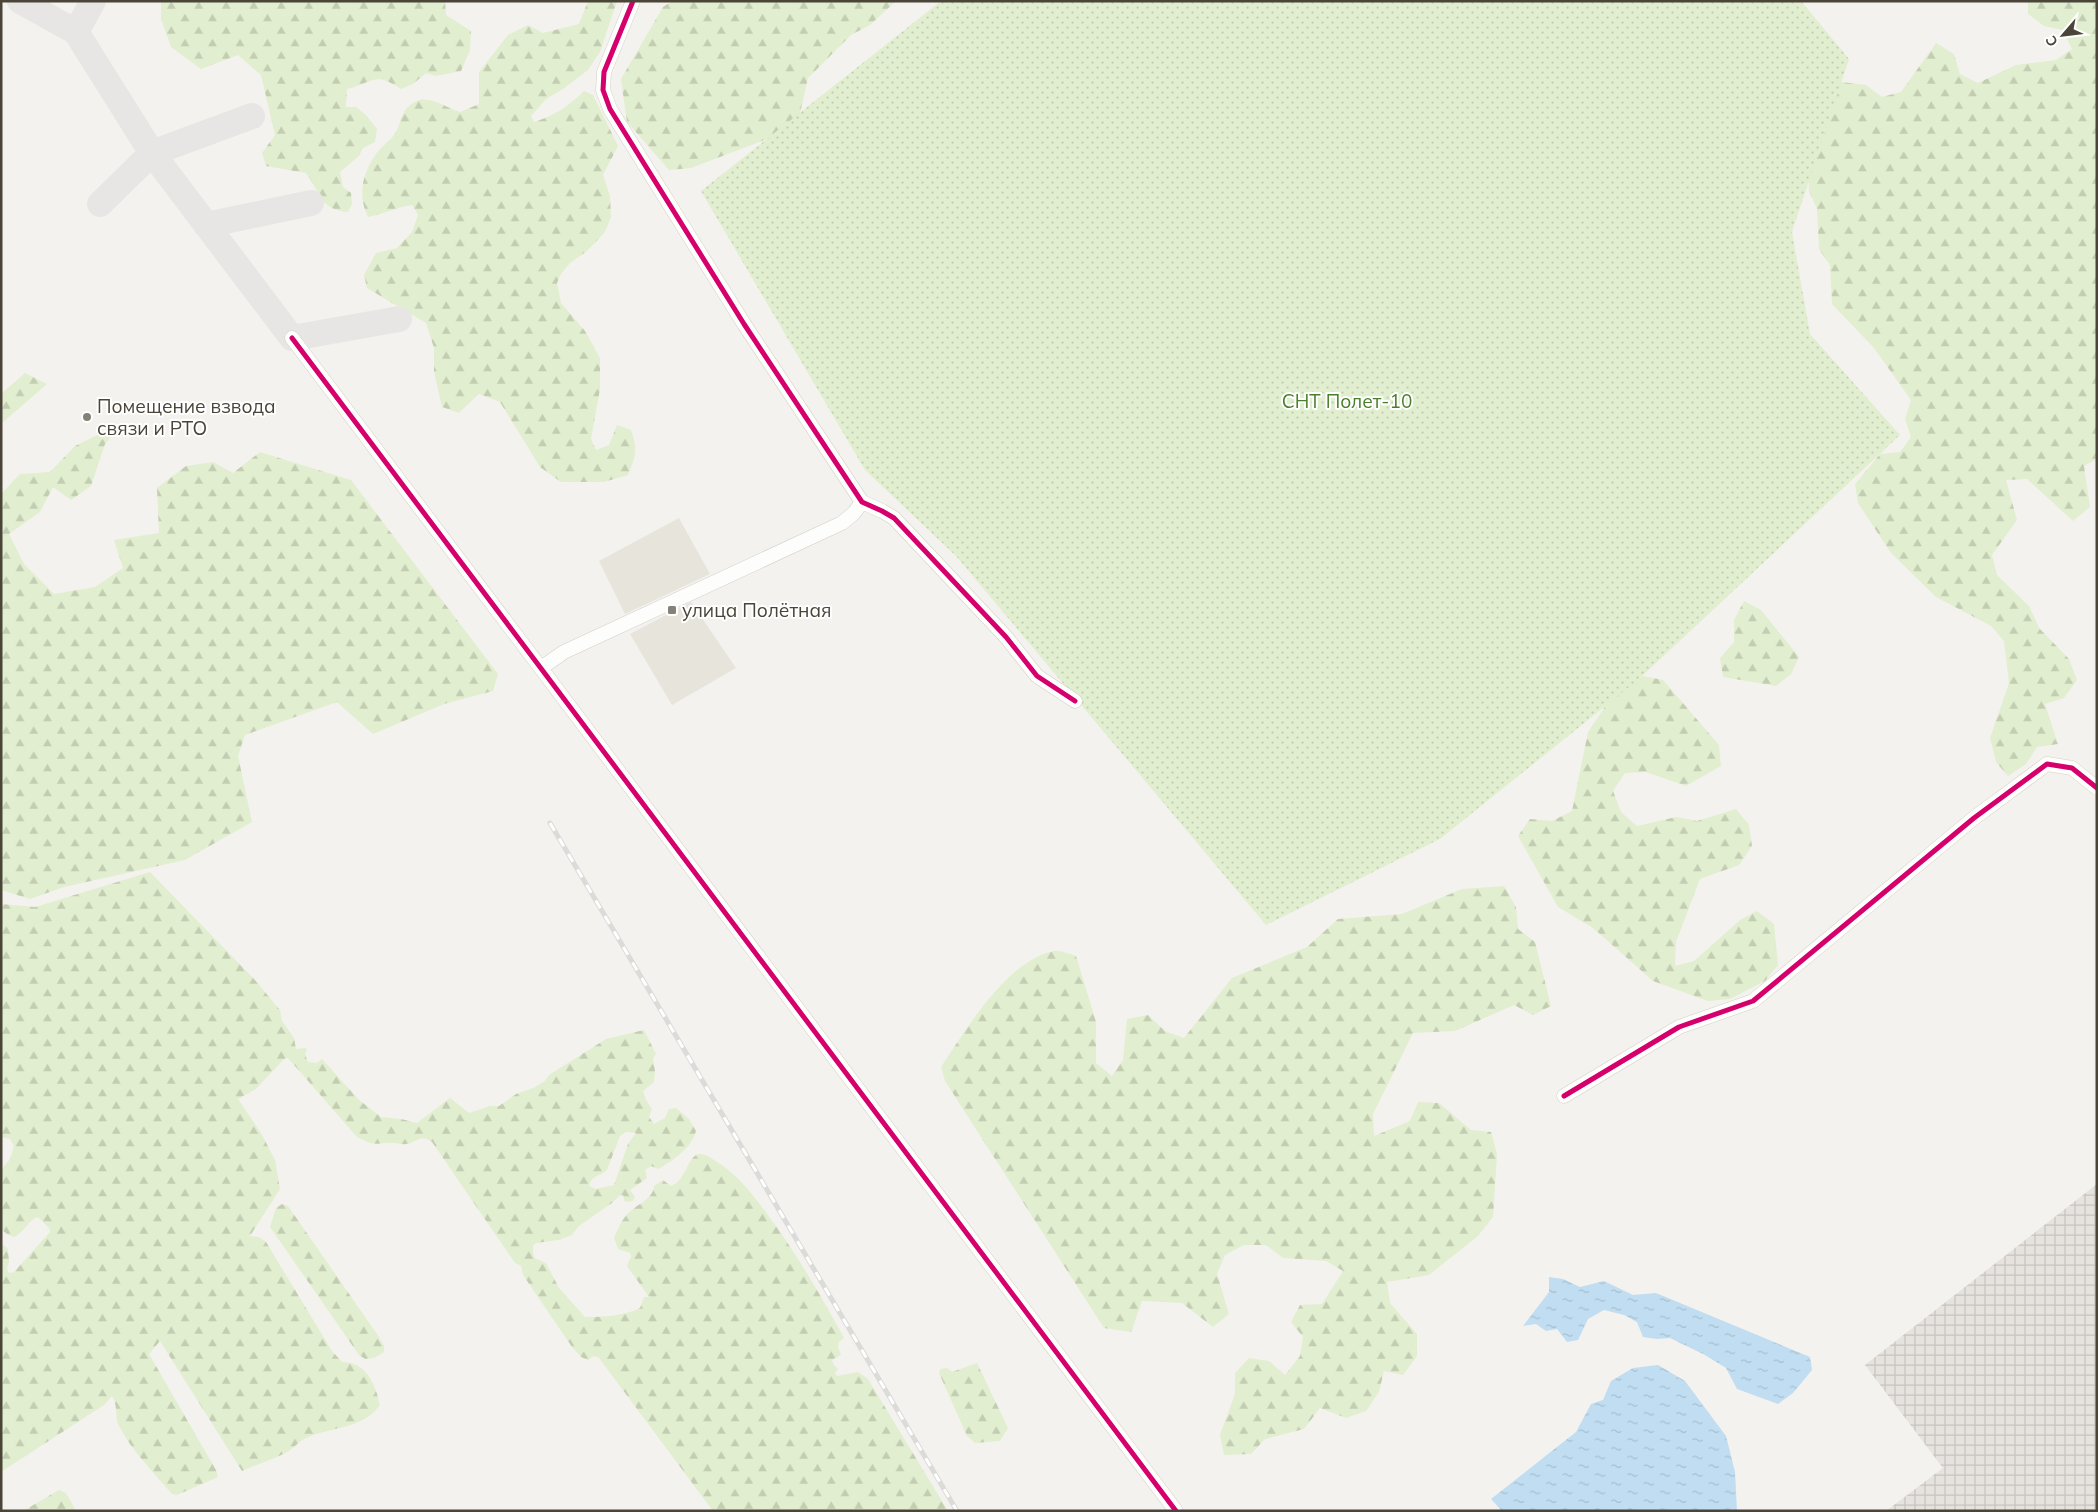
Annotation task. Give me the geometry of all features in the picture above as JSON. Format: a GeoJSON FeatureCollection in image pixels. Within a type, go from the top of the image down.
{"type":"FeatureCollection","features":[{"type":"Feature","properties":{"kind":"street"},"geometry":{"type":"LineString","coordinates":[[633,1],[604,72],[603,90],[610,109],[744,324],[862,502],[894,518],[1006,636],[1037,676],[1075,701]]}},
{"type":"Feature","properties":{"kind":"street"},"geometry":{"type":"LineString","coordinates":[[292,338],[1176,1511]]}},
{"type":"Feature","properties":{"kind":"street"},"geometry":{"type":"LineString","coordinates":[[541,668],[564,652],[842,523],[862,502]]}},
{"type":"Feature","properties":{"kind":"street"},"geometry":{"type":"LineString","coordinates":[[1564,1096],[1679,1027],[1753,1002],[1974,818],[2047,764],[2072,768],[2097,788]]}},
{"type":"Feature","properties":{"kind":"shaded area"},"geometry":{"type":"Polygon","coordinates":[[[679,518],[710,574],[625,614],[599,561],[679,518]]]}},
{"type":"Feature","properties":{"kind":"shaded area"},"geometry":{"type":"Polygon","coordinates":[[[691,602],[736,668],[672,705],[630,634],[691,602]]]}},
{"type":"Feature","properties":{"kind":"shaded area"},"geometry":{"type":"Polygon","coordinates":[[[2097,1184],[2097,1511],[1886,1511],[1943,1468],[1865,1365],[2097,1184]]]}},
{"type":"Feature","properties":{"kind":"green space"},"geometry":{"type":"Polygon","coordinates":[[[161,1],[445,1],[446,15],[471,31],[470,50],[461,71],[436,76],[426,73],[413,84],[401,89],[385,80],[379,79],[347,89],[346,107],[356,107],[366,115],[377,129],[375,142],[363,148],[359,156],[340,172],[343,187],[351,193],[352,204],[348,212],[339,211],[326,204],[306,173],[266,166],[262,153],[275,135],[261,75],[238,55],[201,69],[171,47],[161,19],[161,1]]]}},
{"type":"Feature","properties":{"kind":"green space"},"geometry":{"type":"Polygon","coordinates":[[[588,1],[617,1],[600,52],[588,70],[546,99],[531,116],[534,122],[555,114],[584,91],[593,95],[618,146],[603,175],[610,196],[611,217],[605,232],[587,251],[570,263],[561,274],[557,283],[561,303],[585,331],[600,358],[600,389],[591,439],[596,450],[609,445],[617,425],[631,430],[635,443],[635,453],[628,475],[604,482],[561,482],[540,467],[500,402],[479,394],[459,413],[442,407],[434,372],[434,348],[426,323],[367,288],[364,275],[376,253],[397,248],[412,232],[418,215],[412,205],[368,217],[364,208],[362,190],[366,173],[374,156],[394,135],[404,112],[411,104],[427,100],[460,112],[479,104],[479,72],[508,35],[528,25],[543,33],[579,24],[588,1]]]}},
{"type":"Feature","properties":{"kind":"green space"},"geometry":{"type":"Polygon","coordinates":[[[672,1],[896,1],[870,25],[851,35],[808,78],[799,118],[786,132],[691,168],[669,170],[627,122],[621,79],[663,7],[672,1]]]}},
{"type":"Feature","properties":{"kind":"green space","name":"СНТ Полет-10"},"geometry":{"type":"Polygon","coordinates":[[[941,1],[1801,1],[1849,59],[1792,232],[1810,334],[1900,435],[1639,679],[1440,839],[1266,925],[956,556],[865,470],[701,191],[941,1]]]}},
{"type":"Feature","properties":{"kind":"green space"},"geometry":{"type":"Polygon","coordinates":[[[2028,1],[2097,1],[2097,459],[2084,466],[2090,507],[2073,521],[2027,479],[2006,480],[2017,520],[1992,555],[1997,575],[2029,606],[2039,628],[2069,659],[2077,680],[2064,698],[2045,704],[2058,744],[2037,747],[2026,764],[2008,776],[1996,762],[1990,738],[2009,683],[2004,641],[1991,626],[1936,597],[1891,553],[1858,503],[1855,484],[1880,454],[1900,452],[1911,437],[1905,419],[1911,400],[1874,348],[1832,304],[1830,265],[1819,249],[1817,209],[1809,191],[1807,150],[1825,80],[1866,85],[1882,97],[1901,92],[1936,43],[1954,54],[1960,74],[1978,83],[2016,65],[2056,60],[2072,49],[2063,30],[2044,26],[2028,14],[2028,1]]]}},
{"type":"Feature","properties":{"kind":"green space"},"geometry":{"type":"Polygon","coordinates":[[[25,373],[47,384],[1,424],[1,394],[25,373]]]}},
{"type":"Feature","properties":{"kind":"green space"},"geometry":{"type":"Polygon","coordinates":[[[124,422],[105,444],[91,486],[71,500],[53,487],[40,512],[9,534],[24,564],[54,594],[95,587],[123,568],[114,540],[159,533],[157,488],[186,466],[213,462],[233,473],[260,452],[351,480],[498,674],[493,691],[444,704],[373,734],[337,702],[245,735],[238,756],[252,822],[185,860],[64,887],[30,899],[1,890],[1,494],[20,474],[50,472],[75,446],[124,422]]]}},
{"type":"Feature","properties":{"kind":"green space"},"geometry":{"type":"Polygon","coordinates":[[[1744,601],[1761,610],[1799,657],[1791,674],[1776,686],[1723,677],[1720,658],[1734,642],[1734,620],[1744,601]]]}},
{"type":"Feature","properties":{"kind":"green space"},"geometry":{"type":"Polygon","coordinates":[[[1643,676],[1663,680],[1719,745],[1721,766],[1686,786],[1646,772],[1625,773],[1613,791],[1621,812],[1637,826],[1676,817],[1697,821],[1736,809],[1749,825],[1752,846],[1739,865],[1700,879],[1676,942],[1675,966],[1694,961],[1740,920],[1757,911],[1774,924],[1778,965],[1765,981],[1730,999],[1708,1001],[1653,981],[1593,928],[1558,907],[1518,836],[1530,819],[1552,821],[1572,811],[1588,732],[1610,699],[1643,676]]]}},
{"type":"Feature","properties":{"kind":"green space"},"geometry":{"type":"Polygon","coordinates":[[[150,872],[254,979],[280,1010],[282,1021],[294,1038],[296,1049],[305,1048],[307,1050],[305,1054],[308,1062],[317,1063],[322,1059],[359,1100],[381,1117],[417,1123],[450,1098],[469,1113],[490,1106],[499,1106],[516,1094],[545,1081],[549,1075],[606,1039],[644,1030],[656,1054],[653,1058],[654,1082],[643,1091],[652,1109],[649,1117],[654,1124],[665,1118],[669,1109],[676,1108],[689,1119],[696,1131],[694,1137],[681,1153],[665,1165],[659,1169],[651,1166],[645,1170],[647,1178],[630,1190],[635,1197],[633,1201],[625,1202],[623,1195],[619,1196],[579,1226],[572,1235],[559,1240],[536,1243],[533,1246],[534,1256],[546,1263],[559,1288],[585,1317],[620,1314],[640,1308],[644,1297],[649,1297],[627,1266],[631,1256],[630,1253],[618,1249],[614,1238],[619,1227],[623,1219],[650,1195],[654,1186],[663,1180],[671,1186],[676,1183],[696,1155],[702,1154],[711,1158],[736,1177],[759,1204],[797,1257],[826,1305],[844,1338],[839,1342],[838,1347],[841,1355],[832,1360],[838,1369],[835,1373],[837,1376],[858,1372],[868,1379],[948,1511],[713,1511],[599,1358],[594,1356],[588,1360],[581,1357],[572,1347],[523,1275],[521,1266],[515,1263],[432,1142],[421,1138],[404,1144],[375,1144],[356,1136],[288,1058],[284,1059],[256,1089],[238,1099],[261,1133],[275,1160],[280,1189],[250,1236],[259,1237],[266,1242],[332,1351],[342,1362],[357,1366],[368,1375],[380,1405],[365,1419],[304,1439],[284,1454],[242,1471],[160,1341],[149,1354],[216,1470],[218,1477],[177,1495],[172,1494],[124,1435],[118,1423],[112,1396],[104,1405],[1,1472],[1,1243],[8,1249],[9,1262],[7,1269],[9,1273],[14,1272],[50,1232],[49,1228],[38,1217],[14,1237],[1,1229],[1,1170],[10,1159],[14,1146],[10,1139],[1,1137],[1,904],[35,907],[150,872]],[[626,1132],[620,1136],[607,1170],[594,1178],[589,1186],[596,1189],[614,1185],[628,1144],[636,1133],[626,1132]]]}},
{"type":"Feature","properties":{"kind":"green space"},"geometry":{"type":"Polygon","coordinates":[[[1504,886],[1516,907],[1518,929],[1535,942],[1551,1006],[1533,1015],[1514,1005],[1455,1031],[1413,1033],[1373,1114],[1374,1136],[1410,1121],[1418,1102],[1439,1103],[1471,1130],[1491,1132],[1497,1154],[1493,1217],[1478,1236],[1429,1275],[1387,1282],[1390,1303],[1417,1334],[1417,1356],[1403,1375],[1384,1371],[1379,1392],[1366,1411],[1346,1418],[1320,1408],[1304,1429],[1265,1439],[1251,1454],[1224,1455],[1220,1435],[1235,1394],[1235,1373],[1249,1358],[1269,1361],[1285,1375],[1300,1356],[1303,1337],[1291,1322],[1300,1305],[1322,1304],[1343,1271],[1326,1261],[1283,1258],[1266,1245],[1244,1245],[1225,1255],[1217,1274],[1229,1314],[1213,1327],[1182,1303],[1142,1301],[1131,1332],[1104,1328],[945,1081],[941,1067],[975,1016],[1004,982],[1037,957],[1054,951],[1076,956],[1096,1022],[1096,1063],[1112,1076],[1123,1060],[1127,1019],[1148,1015],[1165,1031],[1184,1038],[1232,978],[1307,947],[1338,919],[1402,914],[1462,889],[1504,886]]]}},
{"type":"Feature","properties":{"kind":"green space"},"geometry":{"type":"Polygon","coordinates":[[[282,1204],[288,1206],[377,1334],[384,1346],[384,1352],[374,1358],[365,1359],[359,1355],[270,1227],[276,1208],[282,1204]]]}},
{"type":"Feature","properties":{"kind":"green space"},"geometry":{"type":"Polygon","coordinates":[[[977,1363],[1008,1428],[1000,1441],[975,1443],[967,1436],[939,1373],[940,1369],[947,1368],[952,1372],[977,1363]]]}},
{"type":"Feature","properties":{"kind":"green space"},"geometry":{"type":"Polygon","coordinates":[[[59,1490],[66,1493],[76,1511],[23,1511],[59,1490]]]}},
{"type":"Feature","properties":{"kind":"water"},"geometry":{"type":"Polygon","coordinates":[[[1549,1277],[1563,1279],[1580,1287],[1604,1281],[1633,1295],[1656,1293],[1810,1357],[1812,1370],[1793,1393],[1778,1404],[1737,1389],[1726,1368],[1705,1355],[1670,1338],[1643,1337],[1637,1322],[1624,1315],[1604,1310],[1588,1319],[1578,1340],[1567,1342],[1557,1329],[1546,1331],[1536,1324],[1523,1326],[1549,1292],[1549,1277]]]}},
{"type":"Feature","properties":{"kind":"water"},"geometry":{"type":"Polygon","coordinates":[[[1658,1365],[1685,1381],[1726,1436],[1735,1472],[1737,1511],[1502,1511],[1491,1499],[1576,1432],[1591,1404],[1603,1400],[1611,1381],[1633,1368],[1658,1365]]]}},
{"type":"Feature","properties":{"kind":"taxiway"},"geometry":{"type":"LineString","coordinates":[[20,1],[76,32],[93,1]]}},
{"type":"Feature","properties":{"kind":"taxiway"},"geometry":{"type":"LineString","coordinates":[[76,32],[152,153],[292,338],[399,319]]}},
{"type":"Feature","properties":{"kind":"taxiway"},"geometry":{"type":"LineString","coordinates":[[100,204],[152,153],[252,116]]}},
{"type":"Feature","properties":{"kind":"taxiway"},"geometry":{"type":"LineString","coordinates":[[206,225],[311,203]]}},
{"type":"Feature","properties":{"kind":"railway"},"geometry":{"type":"LineString","coordinates":[[550,823],[957,1511]]}},
{"type":"Feature","properties":{"kind":"cycle path"},"geometry":{"type":"LineString","coordinates":[[633,1],[604,72],[603,90],[610,109],[744,324],[862,502],[894,518],[1006,637],[1037,676],[1075,701]]}},
{"type":"Feature","properties":{"kind":"cycle path"},"geometry":{"type":"LineString","coordinates":[[292,338],[1176,1511]]}},
{"type":"Feature","properties":{"kind":"cycle path"},"geometry":{"type":"LineString","coordinates":[[1564,1096],[1679,1027],[1753,1001],[1974,818],[2047,764],[2072,768],[2097,788]]}},
{"type":"Feature","properties":{"kind":"place","name":"Помещение взвода связи и РТО"},"geometry":{"type":"Point","coordinates":[87,417]}},
{"type":"Feature","properties":{"kind":"place","name":"улица Полётная"},"geometry":{"type":"Point","coordinates":[672,610]}}]}
